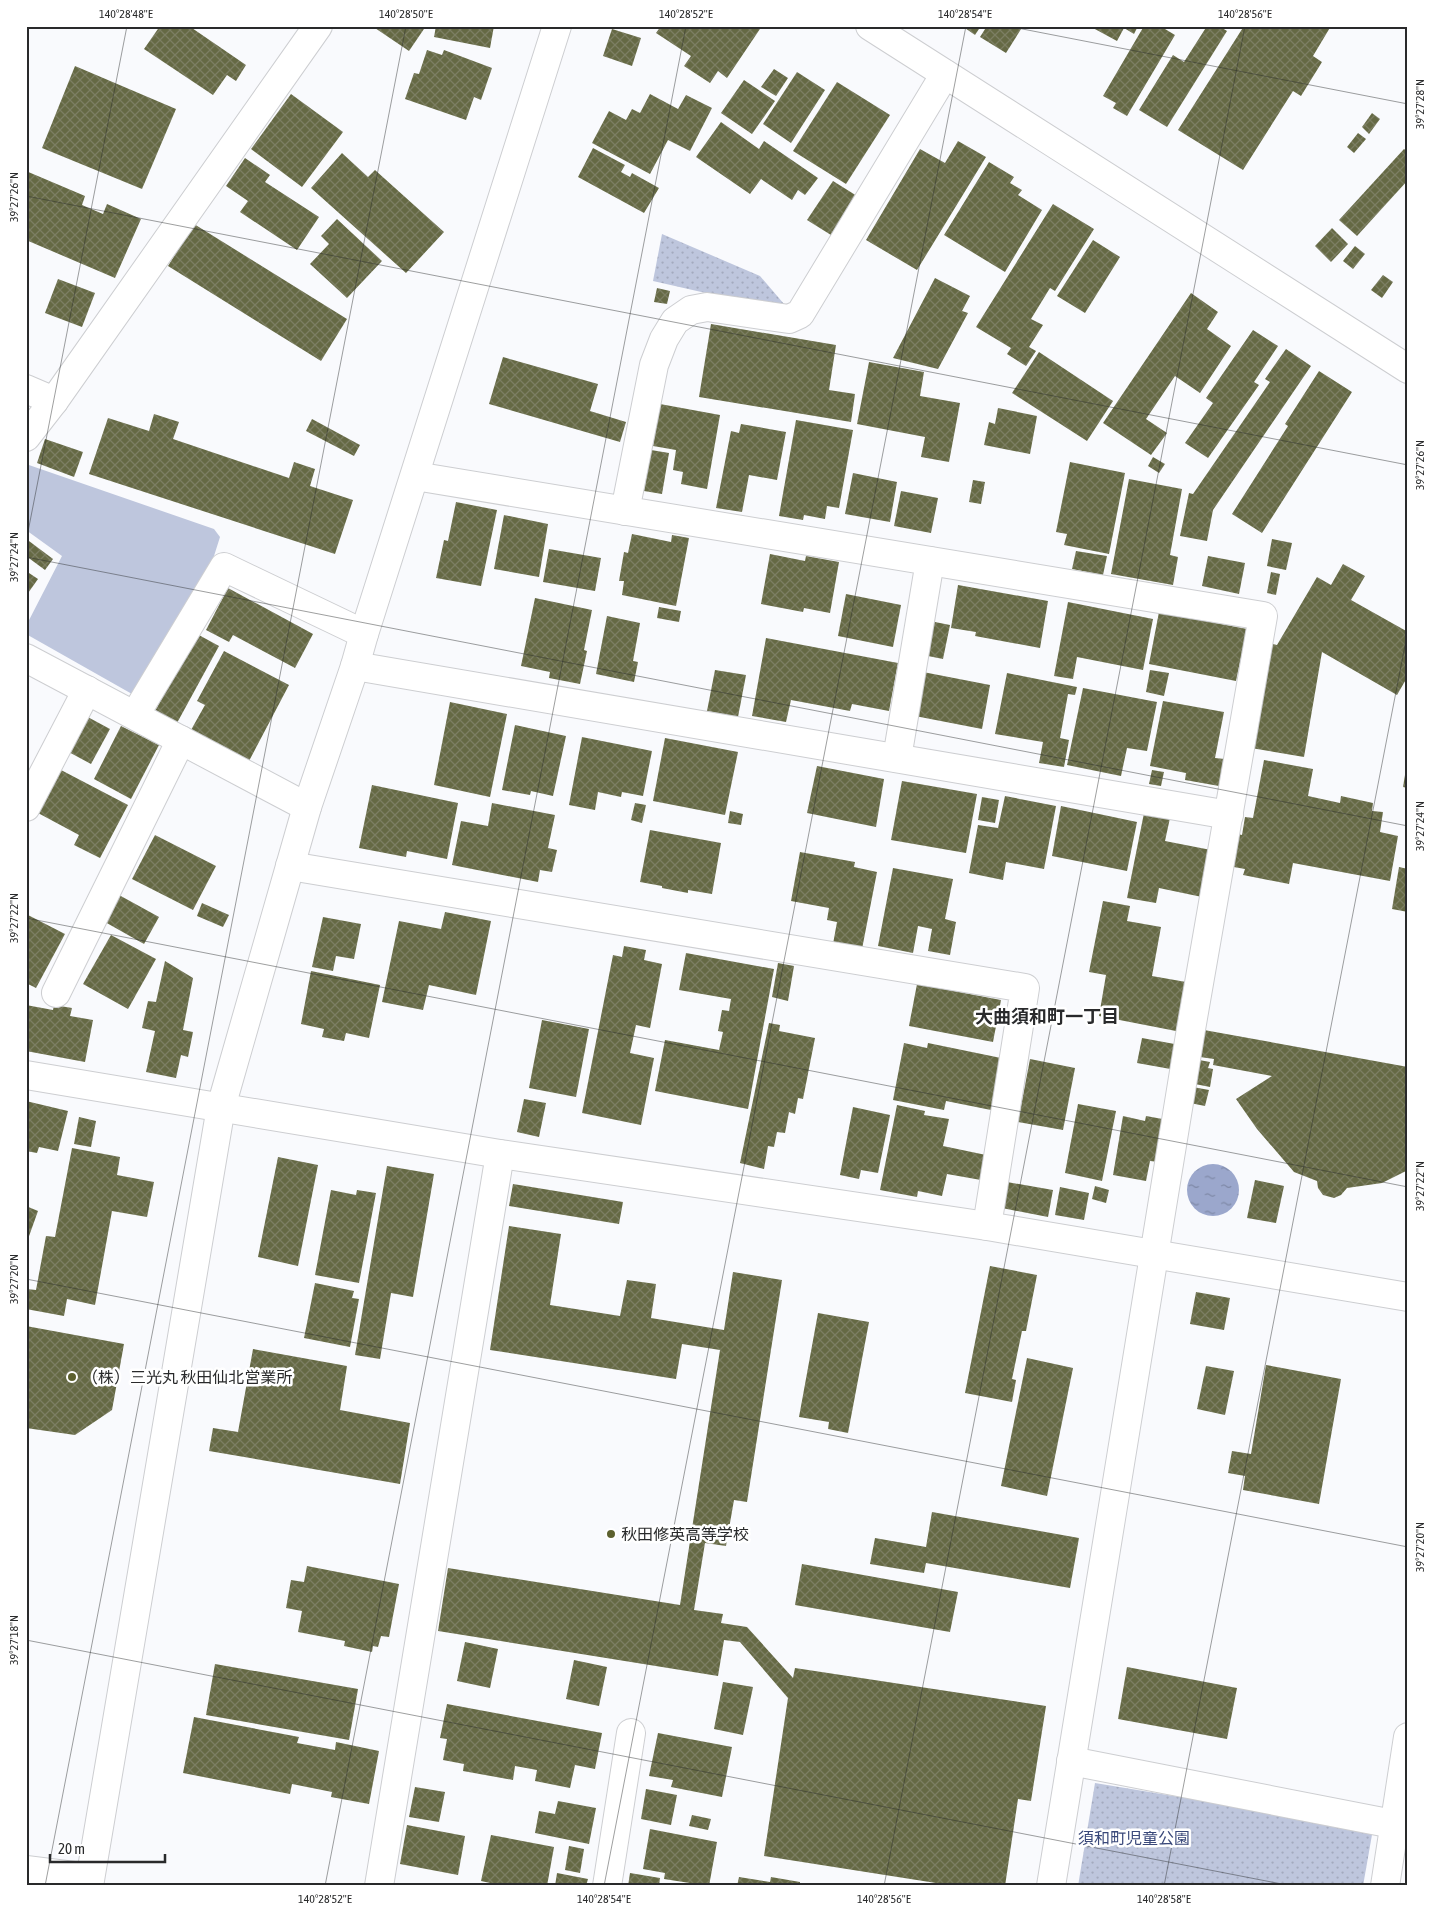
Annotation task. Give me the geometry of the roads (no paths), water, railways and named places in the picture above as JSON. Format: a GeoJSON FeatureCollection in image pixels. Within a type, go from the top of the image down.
{"type":"FeatureCollection","features":[{"type":"Feature","properties":{"kind":"street"},"geometry":{"type":"LineString","coordinates":[[26,437],[54,401],[318,26]]}},
{"type":"Feature","properties":{"kind":"street"},"geometry":{"type":"LineString","coordinates":[[26,1870],[90,1882],[221,1107],[307,807],[355,666],[557,26]]}},
{"type":"Feature","properties":{"kind":"street"},"geometry":{"type":"LineString","coordinates":[[870,26],[1408,369]]}},
{"type":"Feature","properties":{"kind":"street"},"geometry":{"type":"LineString","coordinates":[[625,511],[654,365],[664,339],[675,322],[691,310],[707,307],[789,319],[800,314],[944,74]]}},
{"type":"Feature","properties":{"kind":"street"},"geometry":{"type":"LineString","coordinates":[[26,389],[54,401]]}},
{"type":"Feature","properties":{"kind":"street"},"geometry":{"type":"LineString","coordinates":[[415,476],[1262,616],[1154,1254],[1051,1886]]}},
{"type":"Feature","properties":{"kind":"street"},"geometry":{"type":"LineString","coordinates":[[897,758],[930,561]]}},
{"type":"Feature","properties":{"kind":"street"},"geometry":{"type":"LineString","coordinates":[[135,715],[224,567],[364,634]]}},
{"type":"Feature","properties":{"kind":"street"},"geometry":{"type":"LineString","coordinates":[[26,658],[307,807]]}},
{"type":"Feature","properties":{"kind":"street"},"geometry":{"type":"LineString","coordinates":[[355,666],[1229,815]]}},
{"type":"Feature","properties":{"kind":"street"},"geometry":{"type":"LineString","coordinates":[[26,807],[87,690]]}},
{"type":"Feature","properties":{"kind":"street"},"geometry":{"type":"LineString","coordinates":[[56,993],[181,740]]}},
{"type":"Feature","properties":{"kind":"street"},"geometry":{"type":"LineString","coordinates":[[290,866],[1025,988],[987,1226]]}},
{"type":"Feature","properties":{"kind":"street"},"geometry":{"type":"LineString","coordinates":[[26,1075],[500,1154],[987,1226],[1408,1297]]}},
{"type":"Feature","properties":{"kind":"street"},"geometry":{"type":"LineString","coordinates":[[379,1886],[500,1154]]}},
{"type":"Feature","properties":{"kind":"street"},"geometry":{"type":"LineString","coordinates":[[607,1886],[631,1732]]}},
{"type":"Feature","properties":{"kind":"street"},"geometry":{"type":"LineString","coordinates":[[1385,1886],[1393,1824],[1408,1737]]}},
{"type":"Feature","properties":{"kind":"street"},"geometry":{"type":"LineString","coordinates":[[1071,1761],[1393,1824]]}},
{"type":"Feature","properties":{"kind":"water"},"geometry":{"type":"Polygon","coordinates":[[[1208,1164],[1218,1164],[1227,1168],[1235,1176],[1239,1190],[1235,1204],[1227,1212],[1218,1216],[1208,1216],[1199,1212],[1191,1204],[1187,1195],[1187,1185],[1191,1176],[1199,1168],[1208,1164]]]}},
{"type":"Feature","properties":{"kind":"place","name":"（株）三光丸 秋田仙北営業所"},"geometry":{"type":"Point","coordinates":[72,1377]}},
{"type":"Feature","properties":{"kind":"place","name":"秋田修英高等学校"},"geometry":{"type":"Point","coordinates":[611,1534]}},
{"type":"Feature","properties":{"kind":"district","name":"大曲須和町一丁目"},"geometry":{"type":"Point","coordinates":[1047,1016]}},
{"type":"Feature","properties":{"kind":"park label","name":"須和町児童公園"},"geometry":{"type":"Point","coordinates":[1134,1838]}}]}
